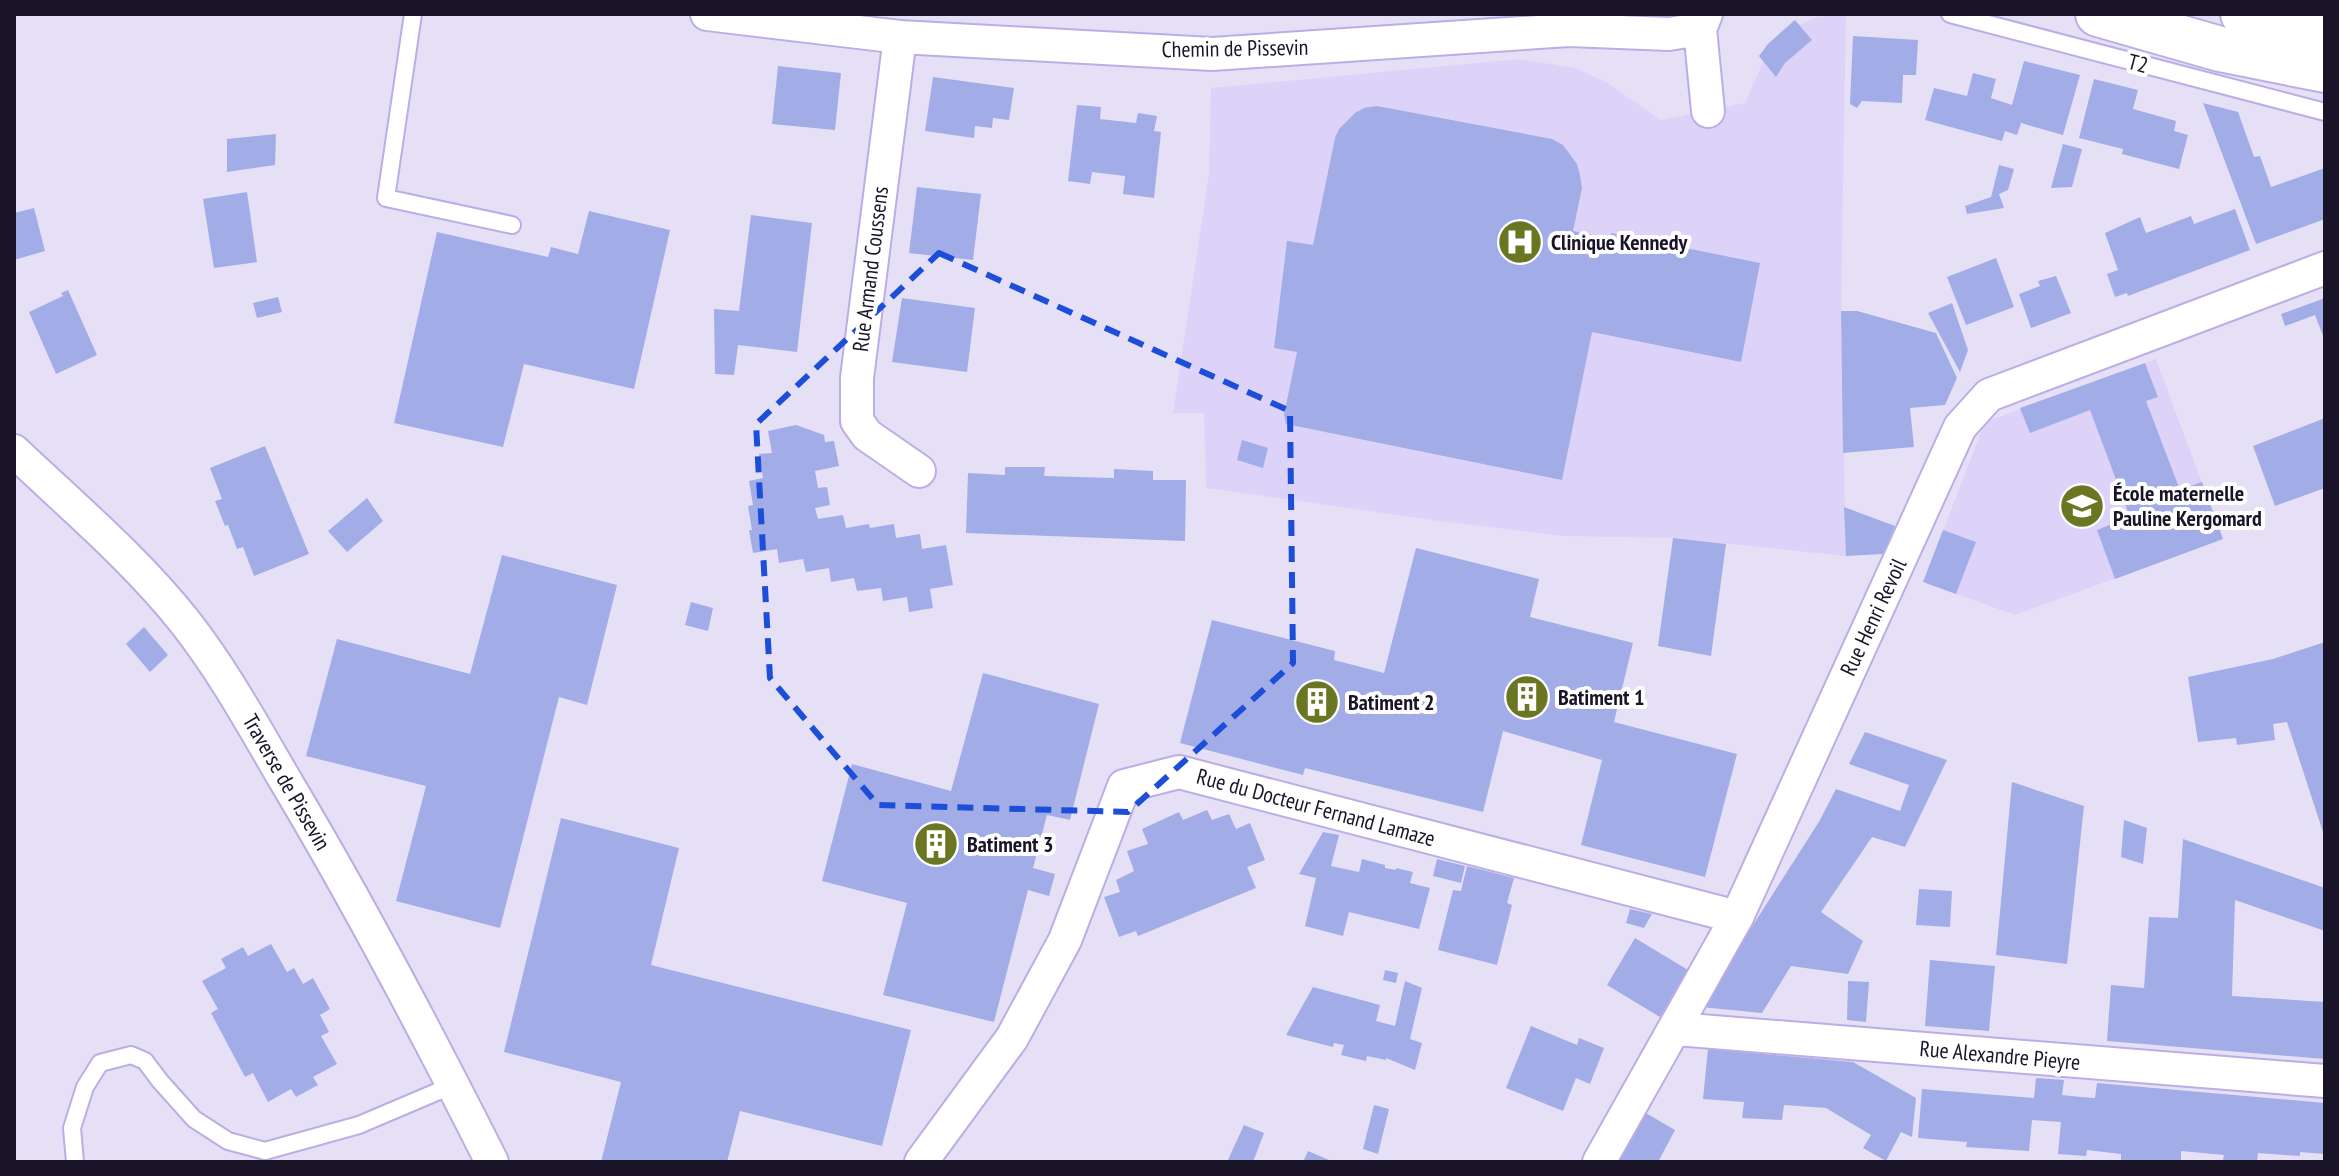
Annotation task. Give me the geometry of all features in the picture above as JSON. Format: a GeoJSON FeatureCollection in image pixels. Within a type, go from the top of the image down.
{"type":"FeatureCollection","features":[{"type":"Feature","properties":{"kind":"main road"},"geometry":{"type":"LineString","coordinates":[[2098,14],[2220,49],[2325,70]]}},
{"type":"Feature","properties":{"kind":"main road"},"geometry":{"type":"LineString","coordinates":[[2243,14],[2325,37]]}},
{"type":"Feature","properties":{"kind":"street","name":"Chemin de Pissevin"},"geometry":{"type":"LineString","coordinates":[[707,14],[900,37],[1212,54],[1569,30],[1669,34],[1703,22]]}},
{"type":"Feature","properties":{"kind":"street"},"geometry":{"type":"LineString","coordinates":[[1703,22],[1708,111]]}},
{"type":"Feature","properties":{"kind":"street","name":"Rue Armand Coussens"},"geometry":{"type":"LineString","coordinates":[[900,37],[857,378],[857,421],[867,435],[919,471]]}},
{"type":"Feature","properties":{"kind":"street","name":"Rue Henri Revoil"},"geometry":{"type":"LineString","coordinates":[[1599,1162],[1737,917],[1960,427],[1989,395],[2325,268]]}},
{"type":"Feature","properties":{"kind":"street","name":"Traverse de Pissevin"},"geometry":{"type":"LineString","coordinates":[[14,451],[143,575],[221,670],[350,889],[492,1162]]}},
{"type":"Feature","properties":{"kind":"street","name":"Rue du Docteur Fernand Lamaze"},"geometry":{"type":"LineString","coordinates":[[921,1162],[1012,1038],[1050,968],[1065,940],[1124,786],[1179,772],[1737,917]]}},
{"type":"Feature","properties":{"kind":"street","name":"Rue Alexandre Pieyre"},"geometry":{"type":"LineString","coordinates":[[1676,1029],[2325,1081]]}},
{"type":"Feature","properties":{"kind":"lane"},"geometry":{"type":"LineString","coordinates":[[413,14],[386,198],[512,225]]}},
{"type":"Feature","properties":{"kind":"lane","name":"T2"},"geometry":{"type":"LineString","coordinates":[[1950,14],[2325,112]]}},
{"type":"Feature","properties":{"kind":"lane"},"geometry":{"type":"LineString","coordinates":[[75,1162],[72,1128],[85,1087],[100,1063],[131,1055],[145,1061],[194,1119],[228,1141],[265,1151],[359,1125],[453,1085]]}},
{"type":"Feature","properties":{"kind":"highlighted area"},"geometry":{"type":"Polygon","coordinates":[[[939,253],[1290,411],[1293,663],[1128,812],[878,805],[770,678],[756,424],[939,253]]]}},
{"type":"Feature","properties":{"kind":"shaded area","name":"Clinique Kennedy"},"geometry":{"type":"Polygon","coordinates":[[[1846,14],[1841,311],[1846,556],[1673,538],[1562,536],[1206,488],[1204,413],[1173,413],[1209,174],[1211,88],[1519,59],[1575,68],[1606,82],[1661,120],[1745,103],[1763,62],[1759,56],[1768,44],[1794,20],[1799,25],[1814,18],[1846,14]]]}},
{"type":"Feature","properties":{"kind":"shaded area","name":"École maternelle Pauline Kergomard"},"geometry":{"type":"Polygon","coordinates":[[[2156,359],[2223,539],[2015,615],[1923,582],[1985,422],[2156,359]]]}},
{"type":"Feature","properties":{"kind":"building"},"geometry":{"type":"Polygon","coordinates":[[[1795,20],[1812,40],[1785,63],[1776,77],[1759,56],[1795,20]]]}},
{"type":"Feature","properties":{"kind":"building"},"geometry":{"type":"Polygon","coordinates":[[[1853,36],[1918,40],[1916,75],[1903,75],[1902,103],[1862,101],[1857,108],[1850,104],[1853,36]]]}},
{"type":"Feature","properties":{"kind":"building"},"geometry":{"type":"Polygon","coordinates":[[[2024,61],[2080,75],[2063,135],[2021,123],[2017,135],[2005,131],[2002,141],[1925,120],[1934,88],[1967,96],[1973,73],[1996,79],[1991,98],[2012,105],[2024,61]]]}},
{"type":"Feature","properties":{"kind":"building"},"geometry":{"type":"Polygon","coordinates":[[[778,66],[841,73],[835,130],[772,124],[778,66]]]}},
{"type":"Feature","properties":{"kind":"building"},"geometry":{"type":"Polygon","coordinates":[[[933,77],[1014,88],[1009,120],[993,118],[992,128],[975,126],[974,138],[925,131],[933,77]]]}},
{"type":"Feature","properties":{"kind":"building"},"geometry":{"type":"Polygon","coordinates":[[[2094,79],[2138,90],[2133,109],[2176,121],[2174,131],[2188,135],[2179,169],[2122,154],[2123,149],[2079,138],[2094,79]]]}},
{"type":"Feature","properties":{"kind":"building"},"geometry":{"type":"Polygon","coordinates":[[[2203,103],[2238,112],[2254,157],[2260,156],[2271,187],[2325,168],[2325,219],[2256,244],[2203,103]]]}},
{"type":"Feature","properties":{"kind":"building"},"geometry":{"type":"Polygon","coordinates":[[[1077,105],[1101,107],[1100,119],[1136,123],[1138,113],[1157,116],[1154,131],[1161,132],[1154,198],[1123,194],[1125,176],[1092,172],[1090,184],[1068,181],[1077,105]]]}},
{"type":"Feature","properties":{"kind":"building"},"geometry":{"type":"Polygon","coordinates":[[[1377,106],[1552,139],[1563,145],[1577,164],[1582,188],[1573,231],[1602,237],[1600,242],[1610,245],[1611,233],[1760,263],[1741,362],[1592,332],[1562,480],[1286,424],[1284,415],[1297,352],[1274,348],[1287,241],[1313,245],[1339,129],[1355,113],[1377,106]]]}},
{"type":"Feature","properties":{"kind":"building"},"geometry":{"type":"Polygon","coordinates":[[[276,134],[275,165],[227,172],[227,139],[276,134]]]}},
{"type":"Feature","properties":{"kind":"building"},"geometry":{"type":"Polygon","coordinates":[[[2063,144],[2082,149],[2072,187],[2051,188],[2063,144]]]}},
{"type":"Feature","properties":{"kind":"building"},"geometry":{"type":"Polygon","coordinates":[[[1999,165],[2014,169],[2008,190],[1999,194],[2004,208],[1967,214],[1965,206],[1991,197],[1999,165]]]}},
{"type":"Feature","properties":{"kind":"building"},"geometry":{"type":"Polygon","coordinates":[[[917,187],[981,194],[973,260],[909,253],[917,187]]]}},
{"type":"Feature","properties":{"kind":"building"},"geometry":{"type":"Polygon","coordinates":[[[247,192],[257,262],[214,268],[203,199],[247,192]]]}},
{"type":"Feature","properties":{"kind":"building"},"geometry":{"type":"Polygon","coordinates":[[[34,208],[45,251],[14,260],[14,213],[34,208]]]}},
{"type":"Feature","properties":{"kind":"building"},"geometry":{"type":"Polygon","coordinates":[[[2235,209],[2250,250],[2128,296],[2127,293],[2115,297],[2107,274],[2118,270],[2105,233],[2140,217],[2146,233],[2191,216],[2194,224],[2235,209]]]}},
{"type":"Feature","properties":{"kind":"building"},"geometry":{"type":"Polygon","coordinates":[[[589,211],[670,230],[634,389],[524,364],[503,447],[394,423],[437,232],[548,257],[551,247],[578,254],[589,211]]]}},
{"type":"Feature","properties":{"kind":"building"},"geometry":{"type":"Polygon","coordinates":[[[751,215],[812,223],[797,352],[738,345],[734,375],[715,374],[714,309],[739,311],[751,215]]]}},
{"type":"Feature","properties":{"kind":"building"},"geometry":{"type":"Polygon","coordinates":[[[1996,258],[2014,307],[1966,325],[1947,277],[1996,258]]]}},
{"type":"Feature","properties":{"kind":"building"},"geometry":{"type":"Polygon","coordinates":[[[2056,276],[2071,313],[2031,328],[2019,294],[2040,286],[2038,281],[2056,276]]]}},
{"type":"Feature","properties":{"kind":"building"},"geometry":{"type":"Polygon","coordinates":[[[68,290],[97,355],[56,374],[29,312],[63,296],[61,293],[68,290]]]}},
{"type":"Feature","properties":{"kind":"building"},"geometry":{"type":"Polygon","coordinates":[[[278,297],[282,312],[257,318],[253,303],[278,297]]]}},
{"type":"Feature","properties":{"kind":"building"},"geometry":{"type":"Polygon","coordinates":[[[902,298],[975,308],[967,372],[892,362],[902,298]]]}},
{"type":"Feature","properties":{"kind":"building"},"geometry":{"type":"Polygon","coordinates":[[[2325,298],[2325,341],[2315,315],[2285,326],[2281,314],[2325,298]]]}},
{"type":"Feature","properties":{"kind":"building"},"geometry":{"type":"Polygon","coordinates":[[[1952,303],[1968,350],[1960,372],[1928,313],[1952,303]]]}},
{"type":"Feature","properties":{"kind":"building"},"geometry":{"type":"Polygon","coordinates":[[[1841,311],[1857,311],[1936,333],[1957,378],[1945,405],[1910,408],[1914,447],[1843,453],[1841,311]]]}},
{"type":"Feature","properties":{"kind":"building"},"geometry":{"type":"Polygon","coordinates":[[[2145,363],[2158,397],[2146,401],[2180,490],[2202,482],[2223,539],[2115,579],[2097,530],[2130,517],[2090,410],[2030,433],[2020,408],[2145,363]]]}},
{"type":"Feature","properties":{"kind":"building"},"geometry":{"type":"Polygon","coordinates":[[[2325,418],[2325,488],[2275,506],[2253,446],[2325,418]]]}},
{"type":"Feature","properties":{"kind":"building"},"geometry":{"type":"Polygon","coordinates":[[[796,425],[824,435],[825,442],[834,441],[839,466],[815,471],[818,488],[827,487],[830,505],[815,508],[818,519],[843,515],[846,528],[894,524],[896,538],[920,534],[922,549],[946,545],[953,585],[930,589],[933,608],[909,612],[907,597],[883,601],[881,588],[857,591],[854,578],[831,582],[829,568],[806,572],[803,559],[779,563],[777,549],[753,553],[749,530],[752,530],[748,506],[753,505],[749,481],[763,478],[759,454],[772,453],[768,431],[796,425]]]}},
{"type":"Feature","properties":{"kind":"building"},"geometry":{"type":"Polygon","coordinates":[[[1242,440],[1268,448],[1263,468],[1237,460],[1242,440]]]}},
{"type":"Feature","properties":{"kind":"building"},"geometry":{"type":"Polygon","coordinates":[[[265,446],[309,554],[254,576],[243,547],[237,549],[228,525],[225,526],[215,501],[222,499],[210,468],[265,446]]]}},
{"type":"Feature","properties":{"kind":"building"},"geometry":{"type":"Polygon","coordinates":[[[1005,467],[1045,467],[1044,476],[1114,478],[1114,469],[1153,471],[1153,480],[1186,480],[1185,541],[966,533],[968,473],[1005,475],[1005,467]]]}},
{"type":"Feature","properties":{"kind":"building"},"geometry":{"type":"Polygon","coordinates":[[[367,498],[383,521],[347,552],[328,531],[367,498]]]}},
{"type":"Feature","properties":{"kind":"building"},"geometry":{"type":"Polygon","coordinates":[[[1844,507],[1895,526],[1883,554],[1846,556],[1844,507]]]}},
{"type":"Feature","properties":{"kind":"building"},"geometry":{"type":"Polygon","coordinates":[[[1943,530],[1976,542],[1956,594],[1923,582],[1943,530]]]}},
{"type":"Feature","properties":{"kind":"building"},"geometry":{"type":"Polygon","coordinates":[[[1673,538],[1726,544],[1711,656],[1658,646],[1673,538]]]}},
{"type":"Feature","properties":{"kind":"building"},"geometry":{"type":"Polygon","coordinates":[[[1416,548],[1539,579],[1530,617],[1633,643],[1614,722],[1737,754],[1705,877],[1581,845],[1602,760],[1503,731],[1483,812],[1305,768],[1303,775],[1180,743],[1212,620],[1335,651],[1334,660],[1384,673],[1416,548]]]}},
{"type":"Feature","properties":{"kind":"building"},"geometry":{"type":"Polygon","coordinates":[[[502,555],[617,585],[587,705],[559,697],[500,928],[396,901],[426,786],[306,756],[337,639],[470,674],[502,555]]]}},
{"type":"Feature","properties":{"kind":"building"},"geometry":{"type":"Polygon","coordinates":[[[691,602],[713,608],[708,631],[685,625],[691,602]]]}},
{"type":"Feature","properties":{"kind":"building"},"geometry":{"type":"Polygon","coordinates":[[[144,627],[168,655],[150,672],[126,644],[144,627]]]}},
{"type":"Feature","properties":{"kind":"building"},"geometry":{"type":"Polygon","coordinates":[[[2325,642],[2324,835],[2287,722],[2273,724],[2275,740],[2237,745],[2236,738],[2198,742],[2188,677],[2273,659],[2325,642]]]}},
{"type":"Feature","properties":{"kind":"building","name":"Batiment 3"},"geometry":{"type":"Polygon","coordinates":[[[983,673],[1099,704],[1070,820],[1047,815],[1033,868],[1055,874],[1049,896],[1028,890],[994,1022],[883,995],[907,903],[822,881],[852,764],[951,791],[983,673]]]}},
{"type":"Feature","properties":{"kind":"building"},"geometry":{"type":"Polygon","coordinates":[[[1865,732],[1947,760],[1905,847],[1872,837],[1821,912],[1863,941],[1848,974],[1791,966],[1762,1013],[1701,1007],[1820,820],[1836,789],[1900,811],[1909,785],[1849,764],[1865,732]]]}},
{"type":"Feature","properties":{"kind":"building"},"geometry":{"type":"Polygon","coordinates":[[[2012,782],[2084,806],[2067,964],[1996,955],[2012,782]]]}},
{"type":"Feature","properties":{"kind":"building"},"geometry":{"type":"Polygon","coordinates":[[[1207,810],[1212,820],[1229,814],[1236,829],[1250,823],[1265,860],[1247,867],[1256,888],[1138,936],[1136,931],[1119,937],[1104,897],[1120,892],[1116,880],[1134,871],[1127,851],[1148,844],[1142,829],[1179,812],[1183,820],[1207,810]]]}},
{"type":"Feature","properties":{"kind":"building"},"geometry":{"type":"Polygon","coordinates":[[[561,818],[679,848],[651,965],[911,1030],[882,1146],[740,1111],[727,1162],[601,1162],[621,1082],[504,1052],[561,818]]]}},
{"type":"Feature","properties":{"kind":"building"},"geometry":{"type":"Polygon","coordinates":[[[2124,820],[2147,828],[2143,864],[2121,857],[2124,820]]]}},
{"type":"Feature","properties":{"kind":"building"},"geometry":{"type":"Polygon","coordinates":[[[1323,832],[1339,835],[1331,866],[1359,872],[1362,859],[1385,865],[1385,868],[1413,872],[1410,883],[1430,888],[1419,929],[1349,912],[1343,936],[1305,926],[1316,878],[1299,874],[1323,832]]]}},
{"type":"Feature","properties":{"kind":"building"},"geometry":{"type":"Polygon","coordinates":[[[2183,839],[2325,888],[2325,931],[2235,900],[2232,996],[2325,1002],[2325,1059],[2107,1041],[2111,985],[2144,988],[2149,917],[2178,918],[2183,839]]]}},
{"type":"Feature","properties":{"kind":"building"},"geometry":{"type":"Polygon","coordinates":[[[1437,859],[1465,866],[1461,883],[1433,876],[1437,859]]]}},
{"type":"Feature","properties":{"kind":"building"},"geometry":{"type":"Polygon","coordinates":[[[1467,866],[1514,878],[1507,903],[1512,905],[1497,965],[1438,950],[1453,890],[1461,891],[1467,866]]]}},
{"type":"Feature","properties":{"kind":"building"},"geometry":{"type":"Polygon","coordinates":[[[1919,889],[1952,891],[1950,927],[1916,925],[1919,889]]]}},
{"type":"Feature","properties":{"kind":"building"},"geometry":{"type":"Polygon","coordinates":[[[1630,909],[1652,914],[1644,928],[1626,923],[1630,909]]]}},
{"type":"Feature","properties":{"kind":"building"},"geometry":{"type":"Polygon","coordinates":[[[1635,938],[1688,970],[1660,1017],[1607,985],[1635,938]]]}},
{"type":"Feature","properties":{"kind":"building"},"geometry":{"type":"Polygon","coordinates":[[[271,944],[287,972],[294,968],[303,984],[313,978],[330,1009],[320,1015],[329,1032],[321,1036],[337,1064],[313,1077],[318,1085],[296,1097],[291,1089],[268,1102],[253,1073],[245,1077],[211,1013],[218,1009],[202,981],[226,968],[221,959],[243,947],[248,956],[271,944]]]}},
{"type":"Feature","properties":{"kind":"building"},"geometry":{"type":"Polygon","coordinates":[[[1930,960],[1995,966],[1989,1031],[1925,1026],[1930,960]]]}},
{"type":"Feature","properties":{"kind":"building"},"geometry":{"type":"Polygon","coordinates":[[[1385,970],[1398,973],[1396,983],[1383,980],[1385,970]]]}},
{"type":"Feature","properties":{"kind":"building"},"geometry":{"type":"Polygon","coordinates":[[[1405,981],[1422,988],[1410,1039],[1422,1043],[1415,1070],[1386,1058],[1367,1056],[1366,1061],[1341,1055],[1344,1045],[1334,1043],[1333,1047],[1286,1035],[1313,987],[1380,1005],[1376,1021],[1395,1026],[1405,981]]]}},
{"type":"Feature","properties":{"kind":"building"},"geometry":{"type":"Polygon","coordinates":[[[1848,981],[1869,982],[1866,1022],[1847,1020],[1848,981]]]}},
{"type":"Feature","properties":{"kind":"building"},"geometry":{"type":"Polygon","coordinates":[[[1531,1026],[1577,1045],[1579,1038],[1604,1048],[1590,1084],[1576,1078],[1563,1111],[1506,1088],[1531,1026]]]}},
{"type":"Feature","properties":{"kind":"building"},"geometry":{"type":"Polygon","coordinates":[[[1708,1049],[1853,1062],[1916,1098],[1912,1137],[1901,1132],[1886,1161],[1863,1148],[1871,1135],[1826,1108],[1784,1105],[1782,1120],[1742,1118],[1744,1102],[1703,1099],[1708,1049]]]}},
{"type":"Feature","properties":{"kind":"building"},"geometry":{"type":"Polygon","coordinates":[[[2036,1078],[2064,1080],[2062,1095],[2081,1097],[2095,1098],[2097,1083],[2325,1103],[2325,1154],[2258,1153],[2257,1161],[2223,1160],[2224,1155],[2181,1151],[2181,1162],[2121,1162],[2121,1154],[2087,1150],[2086,1156],[2058,1154],[2061,1122],[2032,1120],[2029,1151],[1966,1147],[1967,1142],[1918,1138],[1922,1089],[2034,1098],[2036,1078]]]}},
{"type":"Feature","properties":{"kind":"building"},"geometry":{"type":"Polygon","coordinates":[[[1374,1105],[1389,1109],[1378,1154],[1363,1149],[1374,1105]]]}},
{"type":"Feature","properties":{"kind":"building"},"geometry":{"type":"Polygon","coordinates":[[[1644,1112],[1675,1130],[1658,1162],[1614,1162],[1644,1112]]]}},
{"type":"Feature","properties":{"kind":"building"},"geometry":{"type":"Polygon","coordinates":[[[1244,1125],[1264,1133],[1253,1162],[1227,1162],[1244,1125]]]}},
{"type":"Feature","properties":{"kind":"building"},"geometry":{"type":"Polygon","coordinates":[[[1308,1151],[1334,1162],[1303,1162],[1308,1151]]]}},
{"type":"Feature","properties":{"kind":"place","name":"Clinique Kennedy"},"geometry":{"type":"Point","coordinates":[1520,242]}},
{"type":"Feature","properties":{"kind":"place","name":"École maternelle Pauline Kergomard"},"geometry":{"type":"Point","coordinates":[2082,506]}},
{"type":"Feature","properties":{"kind":"place","name":"Batiment 1"},"geometry":{"type":"Point","coordinates":[1527,697]}},
{"type":"Feature","properties":{"kind":"place","name":"Batiment 2"},"geometry":{"type":"Point","coordinates":[1317,702]}},
{"type":"Feature","properties":{"kind":"place","name":"Batiment 3"},"geometry":{"type":"Point","coordinates":[936,844]}}]}
